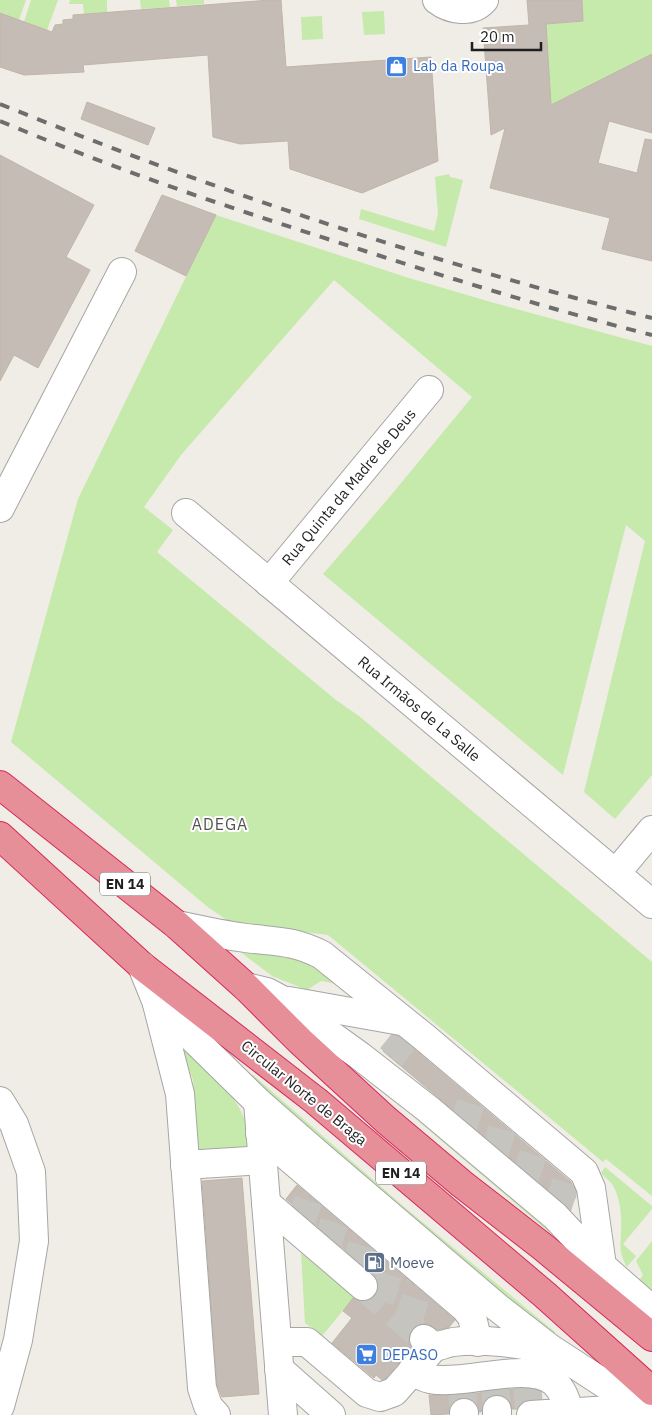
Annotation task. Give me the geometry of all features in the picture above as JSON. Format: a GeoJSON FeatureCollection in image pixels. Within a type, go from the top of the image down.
{"type":"FeatureCollection","features":[{"type":"Feature","properties":{"kind":"highway","name":"Circular Norte de Braga"},"geometry":{"type":"LineString","coordinates":[[0,784],[177,925],[246,987],[300,1041],[386,1120],[462,1184],[543,1247],[652,1337]]}},
{"type":"Feature","properties":{"kind":"highway","name":"Circular Norte de Braga"},"geometry":{"type":"LineString","coordinates":[[0,836],[142,966],[316,1101],[545,1295],[649,1403]]}},
{"type":"Feature","properties":{"kind":"street"},"geometry":{"type":"LineString","coordinates":[[437,0],[454,8],[469,10],[480,5],[484,0]]}},
{"type":"Feature","properties":{"kind":"street"},"geometry":{"type":"LineString","coordinates":[[2,500],[122,272]]}},
{"type":"Feature","properties":{"kind":"street","name":"Rua Quinta da Madre de Deus"},"geometry":{"type":"LineString","coordinates":[[269,583],[429,390]]}},
{"type":"Feature","properties":{"kind":"street","name":"Rua Irmãos de La Salle"},"geometry":{"type":"LineString","coordinates":[[186,514],[652,904]]}},
{"type":"Feature","properties":{"kind":"street"},"geometry":{"type":"LineString","coordinates":[[616,873],[652,830]]}},
{"type":"Feature","properties":{"kind":"street"},"geometry":{"type":"LineString","coordinates":[[177,925],[248,939],[282,941],[307,947],[322,954],[403,1049],[461,1133],[556,1213],[602,1266],[652,1310]]}},
{"type":"Feature","properties":{"kind":"street"},"geometry":{"type":"LineString","coordinates":[[142,966],[157,1003],[180,1094],[202,1388],[208,1406],[216,1415]]}},
{"type":"Feature","properties":{"kind":"street"},"geometry":{"type":"LineString","coordinates":[[246,987],[267,992],[282,1000],[403,1049]]}},
{"type":"Feature","properties":{"kind":"street"},"geometry":{"type":"LineString","coordinates":[[282,1000],[302,1002],[403,1049],[476,1088],[571,1168],[584,1172],[591,1188],[596,1214],[602,1266]]}},
{"type":"Feature","properties":{"kind":"street"},"geometry":{"type":"LineString","coordinates":[[157,1003],[258,1102],[498,1308],[551,1349],[649,1403]]}},
{"type":"Feature","properties":{"kind":"street"},"geometry":{"type":"LineString","coordinates":[[0,1101],[14,1124],[31,1172],[34,1241],[9,1337],[0,1406]]}},
{"type":"Feature","properties":{"kind":"street"},"geometry":{"type":"LineString","coordinates":[[258,1102],[283,1415]]}},
{"type":"Feature","properties":{"kind":"street"},"geometry":{"type":"LineString","coordinates":[[260,1133],[314,1183],[465,1308],[472,1317],[478,1342]]}},
{"type":"Feature","properties":{"kind":"street"},"geometry":{"type":"LineString","coordinates":[[185,1165],[263,1160]]}},
{"type":"Feature","properties":{"kind":"street"},"geometry":{"type":"LineString","coordinates":[[266,1203],[356,1278]]}},
{"type":"Feature","properties":{"kind":"street"},"geometry":{"type":"LineString","coordinates":[[279,1355],[307,1342],[380,1406],[412,1372],[429,1343],[517,1343],[551,1349]]}},
{"type":"Feature","properties":{"kind":"street"},"geometry":{"type":"LineString","coordinates":[[279,1355],[331,1415]]}},
{"type":"Feature","properties":{"kind":"street"},"geometry":{"type":"LineString","coordinates":[[412,1372],[489,1398],[570,1412],[649,1403]]}},
{"type":"Feature","properties":{"kind":"street"},"geometry":{"type":"LineString","coordinates":[[489,1398],[540,1374],[554,1382],[564,1394],[570,1412]]}},
{"type":"Feature","properties":{"kind":"green space"},"geometry":{"type":"Polygon","coordinates":[[[0,0],[26,0],[19,20],[0,13],[0,0]]]}},
{"type":"Feature","properties":{"kind":"green space"},"geometry":{"type":"Polygon","coordinates":[[[31,0],[58,0],[47,30],[24,22],[31,0]]]}},
{"type":"Feature","properties":{"kind":"green space"},"geometry":{"type":"Polygon","coordinates":[[[70,0],[107,0],[107,12],[84,14],[83,4],[69,4],[70,0]]]}},
{"type":"Feature","properties":{"kind":"green space"},"geometry":{"type":"Polygon","coordinates":[[[140,0],[169,0],[170,7],[141,9],[140,0]]]}},
{"type":"Feature","properties":{"kind":"green space"},"geometry":{"type":"Polygon","coordinates":[[[176,0],[204,0],[204,4],[177,6],[176,0]]]}},
{"type":"Feature","properties":{"kind":"green space"},"geometry":{"type":"Polygon","coordinates":[[[582,0],[652,0],[652,54],[551,105],[546,24],[583,21],[582,0]]]}},
{"type":"Feature","properties":{"kind":"green space"},"geometry":{"type":"Polygon","coordinates":[[[384,11],[385,34],[364,35],[362,12],[384,11]]]}},
{"type":"Feature","properties":{"kind":"green space"},"geometry":{"type":"Polygon","coordinates":[[[322,16],[323,39],[302,40],[301,17],[322,16]]]}},
{"type":"Feature","properties":{"kind":"green space"},"geometry":{"type":"Polygon","coordinates":[[[449,174],[450,177],[463,180],[446,247],[359,219],[361,209],[434,231],[438,214],[435,177],[449,174]]]}},
{"type":"Feature","properties":{"kind":"green space"},"geometry":{"type":"Polygon","coordinates":[[[216,215],[409,278],[652,346],[652,775],[615,819],[584,792],[645,541],[626,525],[563,775],[323,574],[472,397],[334,280],[181,455],[144,507],[173,530],[157,552],[336,700],[359,716],[652,962],[652,1196],[606,1159],[603,1162],[328,935],[242,924],[227,920],[209,908],[11,742],[78,499],[216,215]]]}},
{"type":"Feature","properties":{"kind":"green space"},"geometry":{"type":"Polygon","coordinates":[[[239,951],[294,954],[348,986],[321,981],[307,990],[272,976],[239,951]]]}},
{"type":"Feature","properties":{"kind":"green space"},"geometry":{"type":"Polygon","coordinates":[[[177,1040],[207,1067],[233,1097],[245,1120],[249,1148],[196,1152],[193,1080],[190,1072],[180,1062],[177,1040]]]}},
{"type":"Feature","properties":{"kind":"green space"},"geometry":{"type":"Polygon","coordinates":[[[249,1075],[253,1075],[402,1205],[555,1332],[555,1335],[552,1335],[398,1210],[249,1075]]]}},
{"type":"Feature","properties":{"kind":"green space"},"geometry":{"type":"Polygon","coordinates":[[[369,1079],[560,1233],[557,1239],[369,1079]]]}},
{"type":"Feature","properties":{"kind":"green space"},"geometry":{"type":"Polygon","coordinates":[[[605,1167],[652,1206],[652,1209],[623,1244],[636,1256],[627,1267],[622,1257],[621,1249],[619,1200],[612,1184],[601,1173],[605,1167]]]}},
{"type":"Feature","properties":{"kind":"green space"},"geometry":{"type":"Polygon","coordinates":[[[652,1241],[652,1293],[639,1281],[643,1275],[636,1261],[652,1241]]]}},
{"type":"Feature","properties":{"kind":"green space"},"geometry":{"type":"Polygon","coordinates":[[[301,1253],[354,1297],[322,1336],[305,1323],[301,1253]]]}},
{"type":"Feature","properties":{"kind":"building"},"geometry":{"type":"Polygon","coordinates":[[[281,0],[286,67],[431,57],[438,161],[362,193],[290,169],[288,141],[240,144],[213,137],[208,55],[83,65],[84,72],[24,75],[0,67],[0,13],[52,32],[55,25],[63,24],[63,20],[73,19],[73,15],[281,0]]]}},
{"type":"Feature","properties":{"kind":"building"},"geometry":{"type":"Polygon","coordinates":[[[527,0],[582,0],[583,21],[546,24],[551,105],[652,54],[652,133],[609,121],[598,163],[637,173],[645,139],[652,140],[652,261],[602,249],[610,218],[490,188],[505,128],[491,135],[483,28],[529,25],[527,0]]]}},
{"type":"Feature","properties":{"kind":"building"},"geometry":{"type":"Polygon","coordinates":[[[87,102],[155,128],[148,145],[81,119],[87,102]]]}},
{"type":"Feature","properties":{"kind":"building"},"geometry":{"type":"Polygon","coordinates":[[[0,155],[94,205],[66,257],[90,270],[38,368],[14,355],[0,381],[0,155]]]}},
{"type":"Feature","properties":{"kind":"building"},"geometry":{"type":"Polygon","coordinates":[[[162,195],[216,215],[186,276],[135,251],[162,195]]]}},
{"type":"Feature","properties":{"kind":"building"},"geometry":{"type":"Polygon","coordinates":[[[395,1036],[398,1036],[414,1049],[571,1182],[576,1197],[568,1207],[383,1051],[395,1036]]]}},
{"type":"Feature","properties":{"kind":"building"},"geometry":{"type":"Polygon","coordinates":[[[242,1178],[259,1394],[222,1397],[217,1385],[202,1181],[242,1178]]]}},
{"type":"Feature","properties":{"kind":"building"},"geometry":{"type":"Polygon","coordinates":[[[297,1185],[455,1320],[449,1327],[438,1330],[426,1324],[419,1324],[412,1329],[409,1344],[412,1348],[385,1379],[382,1380],[376,1375],[374,1378],[332,1343],[352,1318],[343,1311],[353,1298],[368,1301],[375,1296],[378,1289],[378,1280],[286,1199],[297,1185]]]}},
{"type":"Feature","properties":{"kind":"building"},"geometry":{"type":"Polygon","coordinates":[[[513,1389],[537,1391],[539,1392],[540,1399],[523,1402],[517,1409],[512,1409],[511,1403],[505,1397],[497,1394],[490,1396],[484,1402],[481,1412],[479,1412],[477,1405],[472,1400],[464,1397],[457,1399],[451,1405],[448,1414],[431,1415],[429,1395],[461,1395],[513,1389]]]}},
{"type":"Feature","properties":{"kind":"tunnel"},"geometry":{"type":"LineString","coordinates":[[391,1057],[407,1037]]}},
{"type":"Feature","properties":{"kind":"tunnel"},"geometry":{"type":"LineString","coordinates":[[462,1130],[474,1094]]}},
{"type":"Feature","properties":{"kind":"tunnel"},"geometry":{"type":"LineString","coordinates":[[494,1156],[505,1120]]}},
{"type":"Feature","properties":{"kind":"tunnel"},"geometry":{"type":"LineString","coordinates":[[524,1181],[536,1146]]}},
{"type":"Feature","properties":{"kind":"tunnel"},"geometry":{"type":"LineString","coordinates":[[557,1209],[569,1173]]}},
{"type":"Feature","properties":{"kind":"tunnel"},"geometry":{"type":"LineString","coordinates":[[300,1227],[313,1185]]}},
{"type":"Feature","properties":{"kind":"tunnel"},"geometry":{"type":"LineString","coordinates":[[326,1249],[339,1207]]}},
{"type":"Feature","properties":{"kind":"tunnel"},"geometry":{"type":"LineString","coordinates":[[353,1272],[367,1230]]}},
{"type":"Feature","properties":{"kind":"tunnel"},"geometry":{"type":"LineString","coordinates":[[380,1301],[395,1254]]}},
{"type":"Feature","properties":{"kind":"tunnel"},"geometry":{"type":"LineString","coordinates":[[407,1325],[422,1277]]}},
{"type":"Feature","properties":{"kind":"tunnel"},"geometry":{"type":"LineString","coordinates":[[363,1286],[424,1339]]}},
{"type":"Feature","properties":{"kind":"tunnel"},"geometry":{"type":"LineString","coordinates":[[527,1383],[529,1408]]}},
{"type":"Feature","properties":{"kind":"tunnel"},"geometry":{"type":"LineString","coordinates":[[495,1386],[497,1410]]}},
{"type":"Feature","properties":{"kind":"tunnel"},"geometry":{"type":"LineString","coordinates":[[462,1388],[464,1413]]}},
{"type":"Feature","properties":{"kind":"railway"},"geometry":{"type":"LineString","coordinates":[[0,104],[160,166],[322,222],[486,273],[652,318]]}},
{"type":"Feature","properties":{"kind":"railway"},"geometry":{"type":"LineString","coordinates":[[0,121],[124,170],[292,227],[492,291],[652,335]]}},
{"type":"Feature","properties":{"kind":"place","name":"Lab da Roupa"},"geometry":{"type":"Point","coordinates":[397,66]}},
{"type":"Feature","properties":{"kind":"place","name":"Moeve"},"geometry":{"type":"Point","coordinates":[374,1263]}},
{"type":"Feature","properties":{"kind":"place","name":"DEPASO"},"geometry":{"type":"Point","coordinates":[366,1355]}},
{"type":"Feature","properties":{"kind":"district","name":"ADEGA"},"geometry":{"type":"Point","coordinates":[220,824]}}]}
